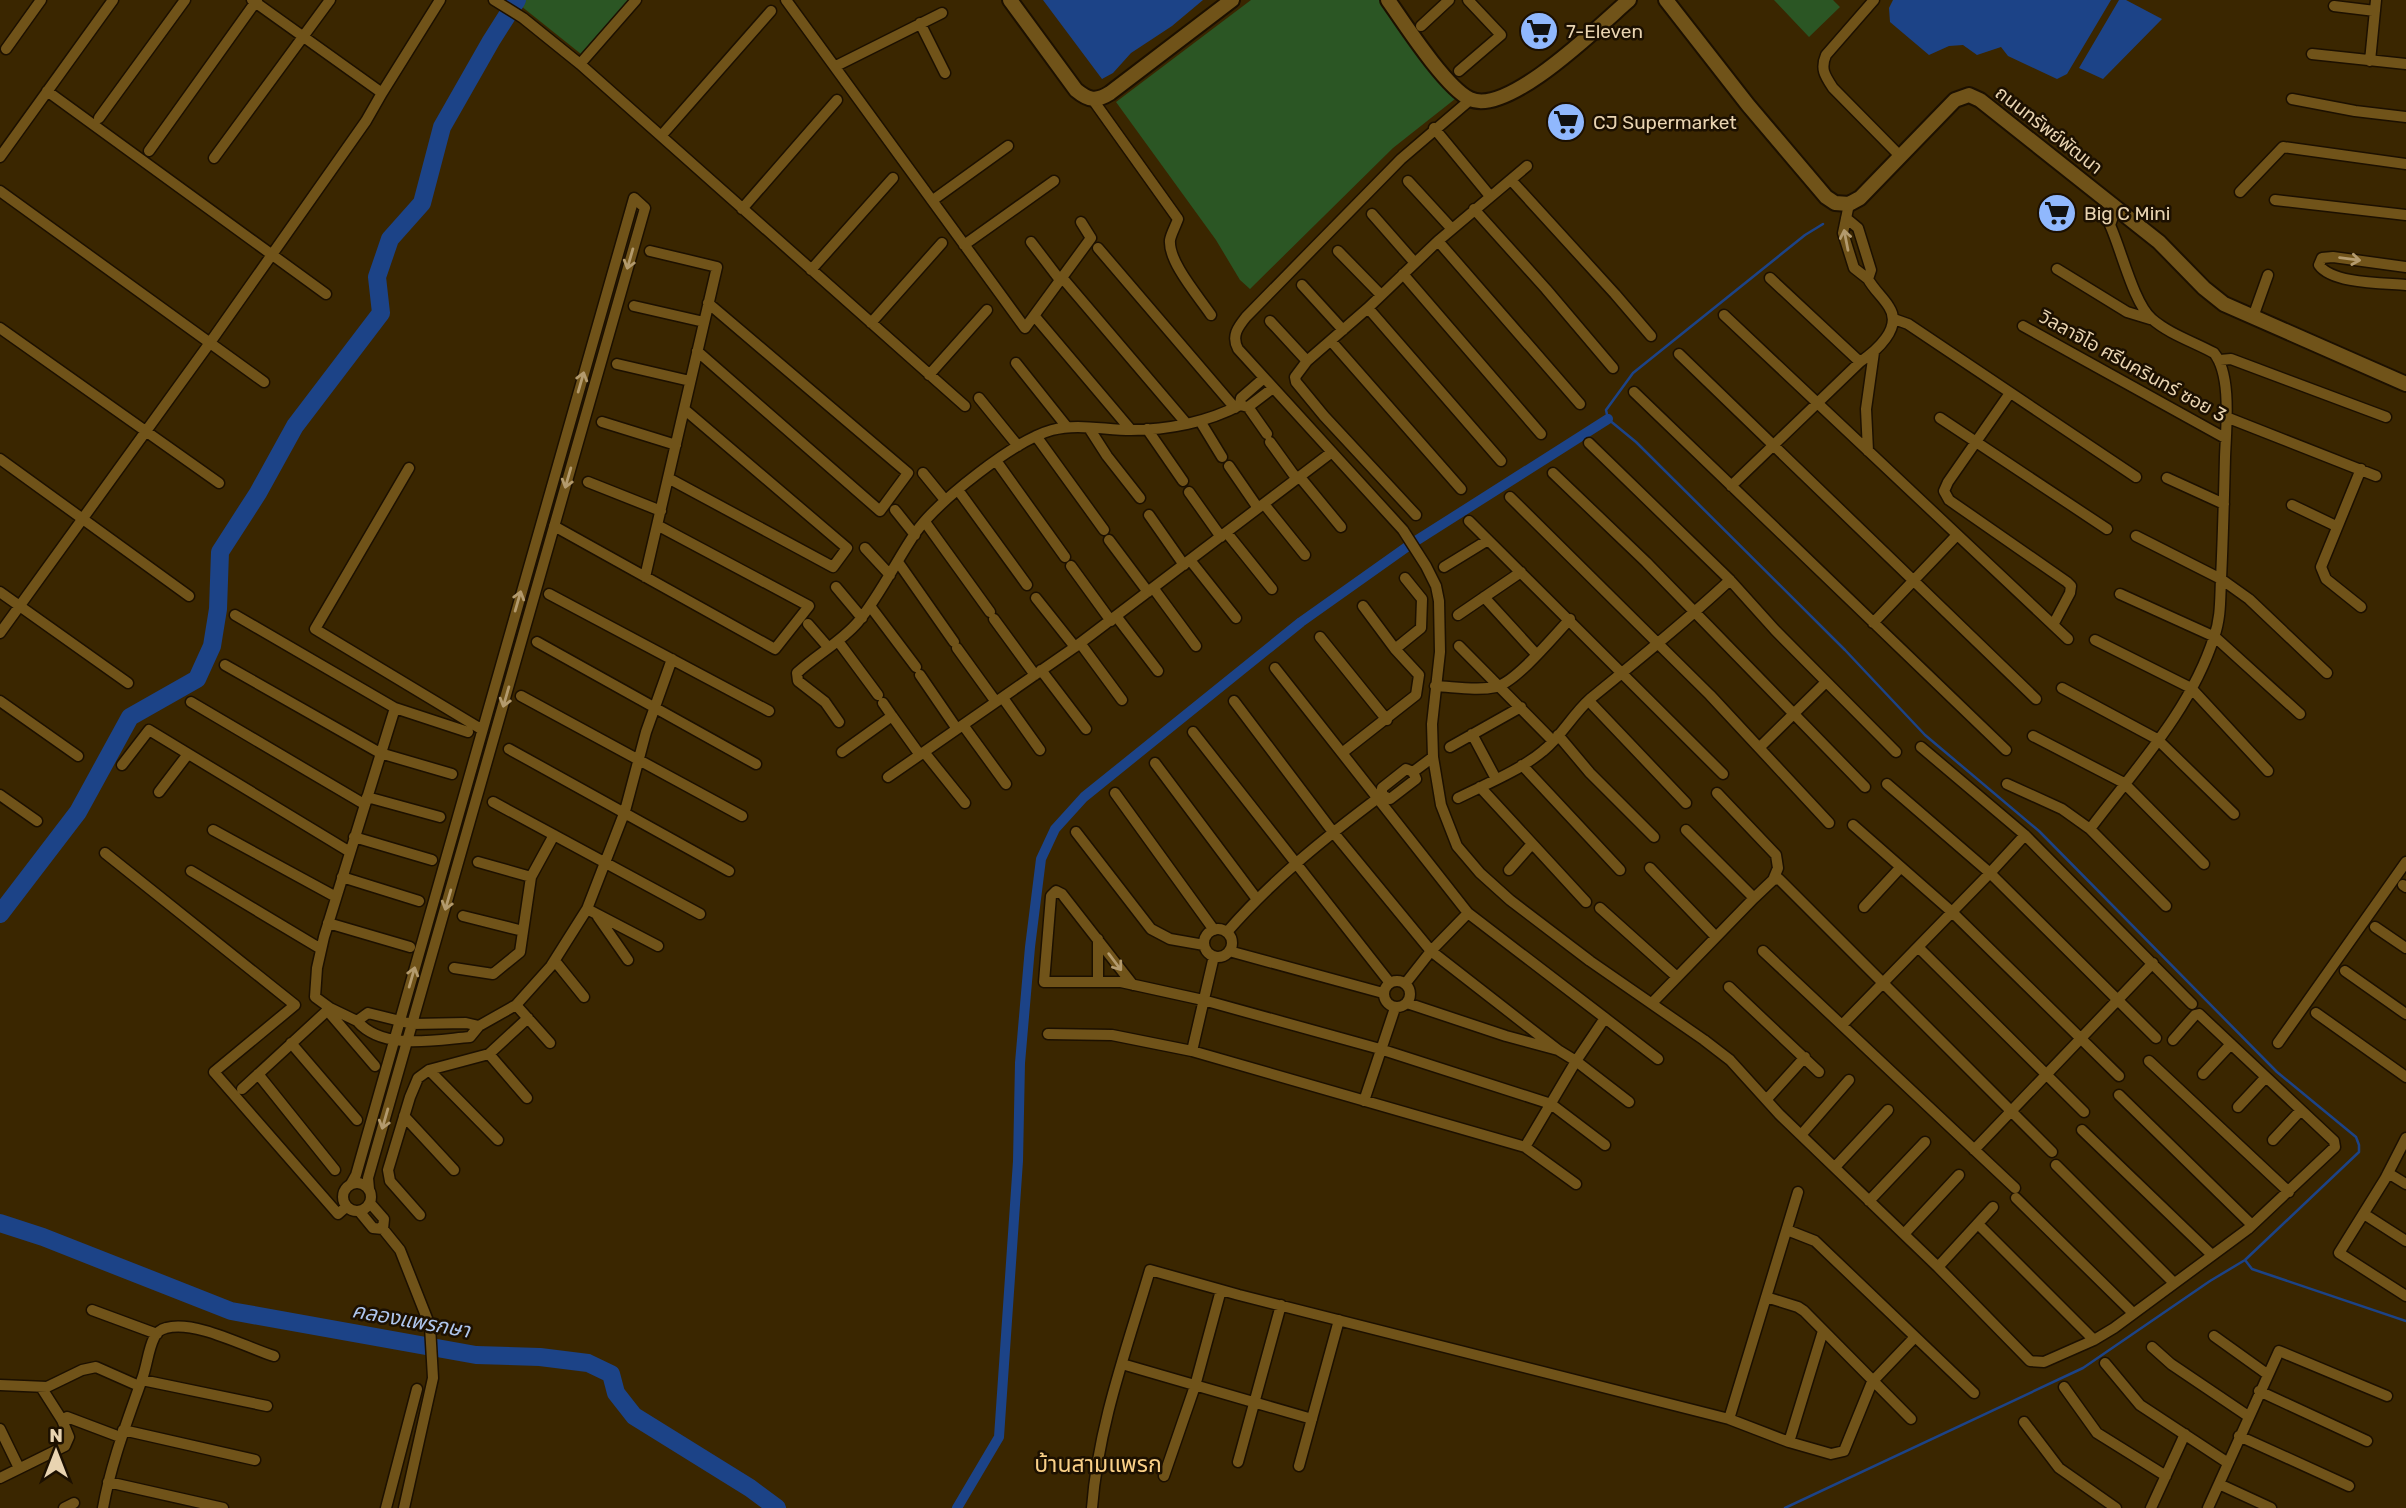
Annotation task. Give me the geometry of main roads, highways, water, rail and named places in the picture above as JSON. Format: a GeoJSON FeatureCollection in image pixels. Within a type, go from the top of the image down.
{"type":"FeatureCollection","features":[{"type":"Feature","properties":{"kind":"water"},"geometry":{"type":"Polygon","coordinates":[[[1043,0],[1203,0],[1172,26],[1131,53],[1113,73],[1102,79],[1043,0]]]}},
{"type":"Feature","properties":{"kind":"water"},"geometry":{"type":"Polygon","coordinates":[[[1893,0],[2111,0],[2067,74],[2057,79],[2008,56],[2001,47],[1977,55],[1963,45],[1949,46],[1929,55],[1890,22],[1889,8],[1893,0]]]}},
{"type":"Feature","properties":{"kind":"water"},"geometry":{"type":"Polygon","coordinates":[[[2119,0],[2126,0],[2162,19],[2103,79],[2079,68],[2119,0]]]}},
{"type":"Feature","properties":{"kind":"waterway"},"geometry":{"type":"LineString","coordinates":[[0,914],[78,812],[130,717],[197,679],[212,646],[218,609],[220,552],[258,493],[295,426],[381,313],[377,277],[390,239],[422,203],[442,127],[517,0]]}},
{"type":"Feature","properties":{"kind":"waterway"},"geometry":{"type":"LineString","coordinates":[[1785,1508],[2083,1368],[2245,1260],[2359,1152],[2356,1137],[2277,1072],[2039,831],[1925,735],[1845,650],[1636,442],[1608,419],[1606,410],[1633,373],[1805,235],[1823,224]]}},
{"type":"Feature","properties":{"kind":"waterway"},"geometry":{"type":"LineString","coordinates":[[957,1508],[999,1437],[1018,1161],[1020,1063],[1030,947],[1041,859],[1055,829],[1084,797],[1301,622],[1411,544],[1608,419]]}},
{"type":"Feature","properties":{"kind":"waterway","name":"คลองแพรกษา"},"geometry":{"type":"LineString","coordinates":[[0,1223],[43,1237],[231,1311],[476,1355],[540,1357],[588,1363],[611,1374],[616,1393],[634,1416],[750,1488],[777,1508]]}},
{"type":"Feature","properties":{"kind":"waterway"},"geometry":{"type":"LineString","coordinates":[[2245,1260],[2252,1269],[2406,1321]]}},
{"type":"Feature","properties":{"kind":"place","name":"7-Eleven"},"geometry":{"type":"Point","coordinates":[1539,31]}},
{"type":"Feature","properties":{"kind":"place","name":"CJ Supermarket"},"geometry":{"type":"Point","coordinates":[1566,122]}},
{"type":"Feature","properties":{"kind":"place","name":"Big C Mini"},"geometry":{"type":"Point","coordinates":[2057,213]}},
{"type":"Feature","properties":{"kind":"district","name":"บ้านสามแพรก"},"geometry":{"type":"Point","coordinates":[1098,1464]}}]}
